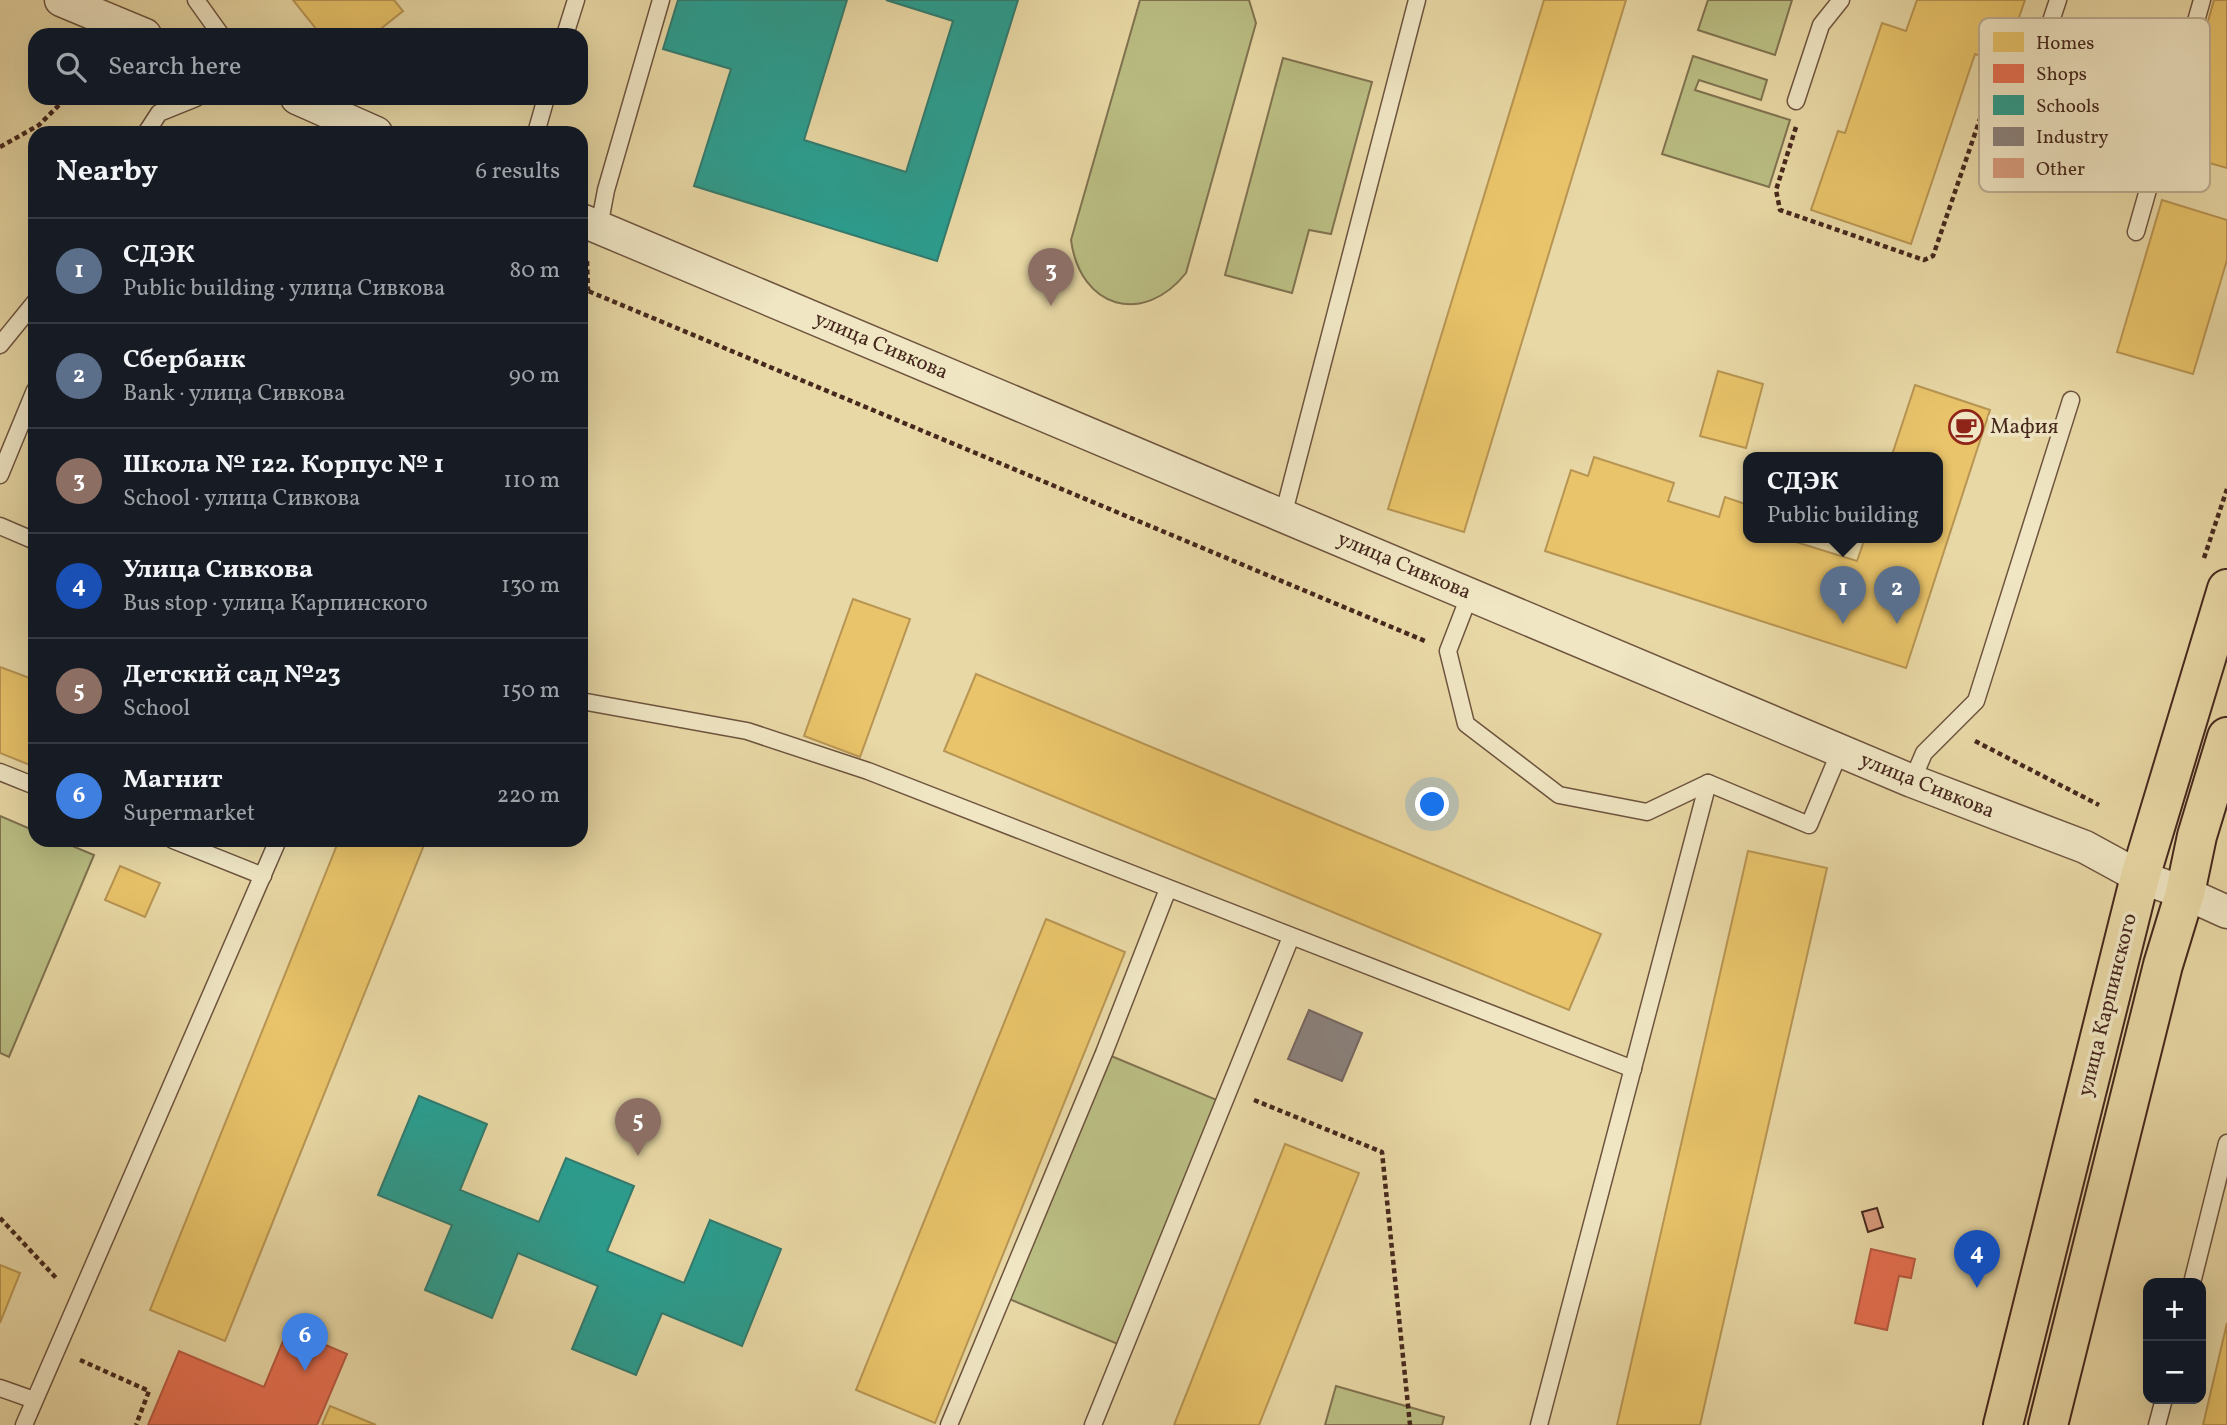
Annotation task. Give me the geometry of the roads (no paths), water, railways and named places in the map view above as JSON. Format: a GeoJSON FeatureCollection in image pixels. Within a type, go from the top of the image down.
{"type":"FeatureCollection","features":[{"type":"Feature","properties":{"kind":"main road","name":"улица Карпинского"},"geometry":{"type":"LineString","coordinates":[[2003,1425],[2140,877],[2227,589]]}},
{"type":"Feature","properties":{"kind":"main road","name":"улица Карпинского"},"geometry":{"type":"LineString","coordinates":[[2048,1425],[2163,965],[2185,893],[2197,836],[2227,737]]}},
{"type":"Feature","properties":{"kind":"street"},"geometry":{"type":"LineString","coordinates":[[61,0],[128,28]]}},
{"type":"Feature","properties":{"kind":"street"},"geometry":{"type":"LineString","coordinates":[[307,105],[337,126]]}},
{"type":"Feature","properties":{"kind":"street","name":"улица Сивкова"},"geometry":{"type":"LineString","coordinates":[[590,224],[1840,751],[2085,847],[2140,877],[2227,912]]}},
{"type":"Feature","properties":{"kind":"lane"},"geometry":{"type":"LineString","coordinates":[[196,0],[216,28]]}},
{"type":"Feature","properties":{"kind":"lane"},"geometry":{"type":"LineString","coordinates":[[567,28],[576,0]]}},
{"type":"Feature","properties":{"kind":"lane"},"geometry":{"type":"LineString","coordinates":[[590,224],[606,190],[661,0]]}},
{"type":"Feature","properties":{"kind":"lane"},"geometry":{"type":"LineString","coordinates":[[1283,516],[1418,0]]}},
{"type":"Feature","properties":{"kind":"lane"},"geometry":{"type":"LineString","coordinates":[[1796,102],[1821,25],[1841,0]]}},
{"type":"Feature","properties":{"kind":"lane"},"geometry":{"type":"LineString","coordinates":[[2053,18],[2059,0]]}},
{"type":"Feature","properties":{"kind":"lane"},"geometry":{"type":"LineString","coordinates":[[2197,18],[2202,0]]}},
{"type":"Feature","properties":{"kind":"lane"},"geometry":{"type":"LineString","coordinates":[[151,126],[159,113],[179,105]]}},
{"type":"Feature","properties":{"kind":"lane"},"geometry":{"type":"LineString","coordinates":[[538,126],[544,105]]}},
{"type":"Feature","properties":{"kind":"lane"},"geometry":{"type":"LineString","coordinates":[[2136,232],[2147,192]]}},
{"type":"Feature","properties":{"kind":"lane"},"geometry":{"type":"LineString","coordinates":[[0,345],[28,311]]}},
{"type":"Feature","properties":{"kind":"lane"},"geometry":{"type":"LineString","coordinates":[[1912,781],[1924,753],[1976,701],[2071,400]]}},
{"type":"Feature","properties":{"kind":"lane"},"geometry":{"type":"LineString","coordinates":[[0,475],[28,407]]}},
{"type":"Feature","properties":{"kind":"lane"},"geometry":{"type":"LineString","coordinates":[[0,526],[28,538]]}},
{"type":"Feature","properties":{"kind":"lane"},"geometry":{"type":"LineString","coordinates":[[1470,594],[1448,651],[1466,724],[1559,795],[1647,812],[1709,783],[1809,825],[1840,751]]}},
{"type":"Feature","properties":{"kind":"lane"},"geometry":{"type":"LineString","coordinates":[[588,702],[747,731],[868,771],[1633,1069]]}},
{"type":"Feature","properties":{"kind":"lane"},"geometry":{"type":"LineString","coordinates":[[0,772],[28,783]]}},
{"type":"Feature","properties":{"kind":"lane"},"geometry":{"type":"LineString","coordinates":[[1539,1425],[1709,783]]}},
{"type":"Feature","properties":{"kind":"lane"},"geometry":{"type":"LineString","coordinates":[[190,847],[263,876]]}},
{"type":"Feature","properties":{"kind":"lane"},"geometry":{"type":"LineString","coordinates":[[24,1425],[275,847]]}},
{"type":"Feature","properties":{"kind":"lane"},"geometry":{"type":"LineString","coordinates":[[949,1425],[1104,1053],[1168,889]]}},
{"type":"Feature","properties":{"kind":"lane"},"geometry":{"type":"LineString","coordinates":[[1093,1425],[1291,937]]}},
{"type":"Feature","properties":{"kind":"lane"},"geometry":{"type":"LineString","coordinates":[[2193,1278],[2227,1143]]}},
{"type":"Feature","properties":{"kind":"lane"},"geometry":{"type":"LineString","coordinates":[[0,1388],[34,1400]]}},
{"type":"Feature","properties":{"kind":"lane"},"geometry":{"type":"LineString","coordinates":[[2157,1425],[2163,1404]]}},
{"type":"Feature","properties":{"kind":"place","name":"Школа № 122. Корпус № 1"},"geometry":{"type":"Point","coordinates":[1051,306]}},
{"type":"Feature","properties":{"kind":"place","name":"Мафия"},"geometry":{"type":"Point","coordinates":[1966,427]}},
{"type":"Feature","properties":{"kind":"place","name":"СДЭК"},"geometry":{"type":"Point","coordinates":[1843,624]}},
{"type":"Feature","properties":{"kind":"place","name":"Сбербанк"},"geometry":{"type":"Point","coordinates":[1897,624]}},
{"type":"Feature","properties":{"kind":"place","name":"Детский сад №23"},"geometry":{"type":"Point","coordinates":[638,1156]}},
{"type":"Feature","properties":{"kind":"place","name":"Улица Сивкова"},"geometry":{"type":"Point","coordinates":[1977,1288]}},
{"type":"Feature","properties":{"kind":"place","name":"Магнит"},"geometry":{"type":"Point","coordinates":[305,1371]}}]}
